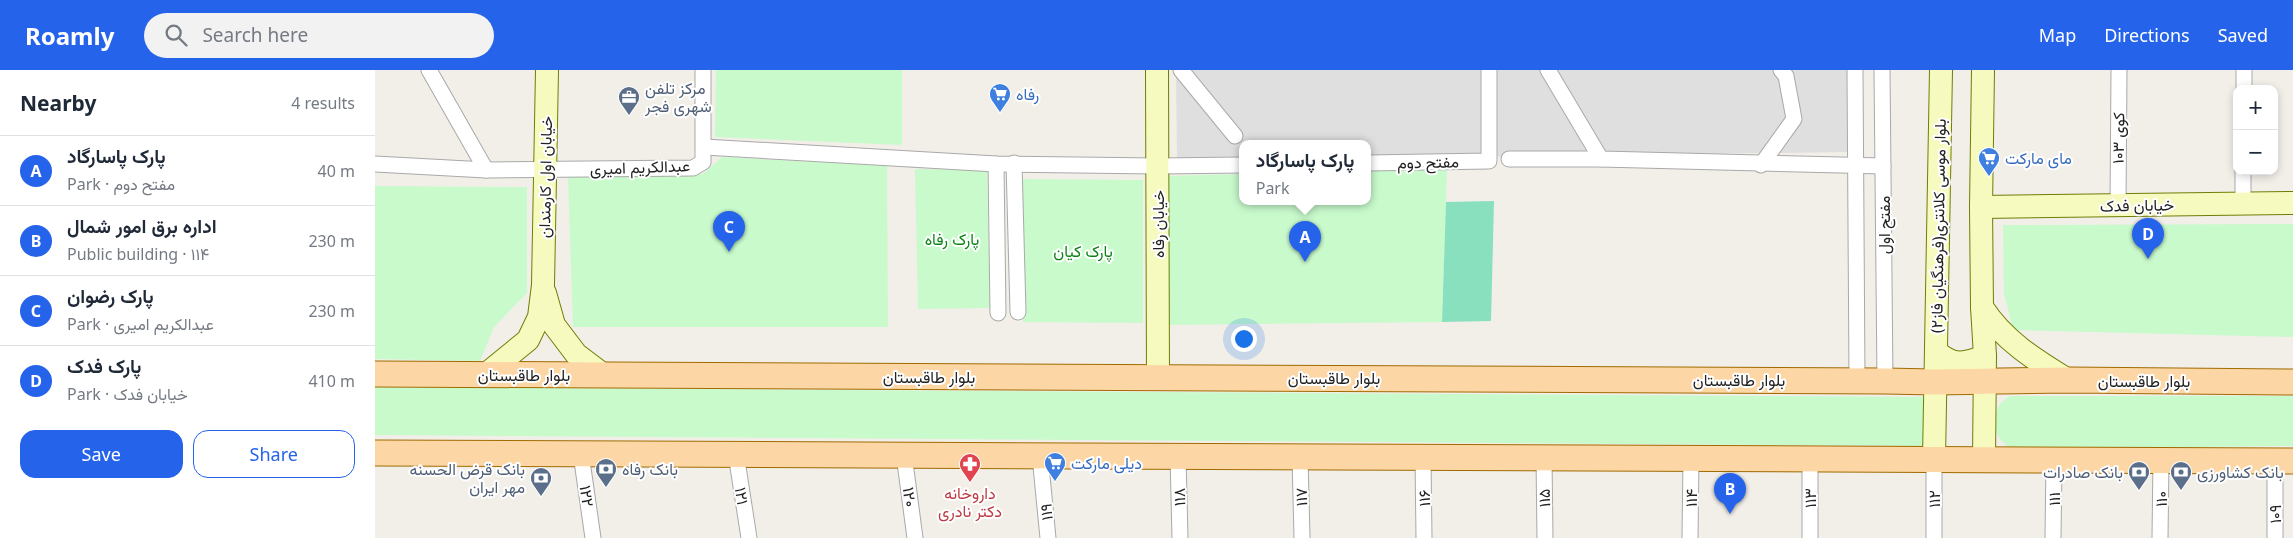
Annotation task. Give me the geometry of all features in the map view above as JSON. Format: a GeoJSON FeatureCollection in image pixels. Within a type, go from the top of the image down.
{"type":"FeatureCollection","features":[{"type":"Feature","properties":{"kind":"main road","name":"بلوار طاقبستان"},"geometry":{"type":"LineString","coordinates":[[375,374],[2293,382]]}},
{"type":"Feature","properties":{"kind":"main road"},"geometry":{"type":"LineString","coordinates":[[375,453],[2284,460]]}},
{"type":"Feature","properties":{"kind":"street"},"geometry":{"type":"LineString","coordinates":[[429,70],[486,170]]}},
{"type":"Feature","properties":{"kind":"street","name":"خیابان اول کارمندان"},"geometry":{"type":"LineString","coordinates":[[543,285],[547,70]]}},
{"type":"Feature","properties":{"kind":"street","name":"عبدالکریم امیری"},"geometry":{"type":"LineString","coordinates":[[545,170],[693,168],[703,162],[703,70]]}},
{"type":"Feature","properties":{"kind":"street","name":"خیابان رفاه"},"geometry":{"type":"LineString","coordinates":[[1157,70],[1158,378]]}},
{"type":"Feature","properties":{"kind":"street"},"geometry":{"type":"LineString","coordinates":[[1181,70],[1235,136]]}},
{"type":"Feature","properties":{"kind":"street","name":"مفتح دوم"},"geometry":{"type":"LineString","coordinates":[[1371,163],[1489,161],[1489,70]]}},
{"type":"Feature","properties":{"kind":"street"},"geometry":{"type":"LineString","coordinates":[[1548,70],[1601,159]]}},
{"type":"Feature","properties":{"kind":"street"},"geometry":{"type":"LineString","coordinates":[[1761,165],[1794,119],[1786,76],[1781,70]]}},
{"type":"Feature","properties":{"kind":"street","name":"مفتح اول"},"geometry":{"type":"LineString","coordinates":[[1855,70],[1857,380]]}},
{"type":"Feature","properties":{"kind":"street","name":"مفتح اول"},"geometry":{"type":"LineString","coordinates":[[1882,70],[1885,380]]}},
{"type":"Feature","properties":{"kind":"street","name":"بلوار موسی کلانتری(فرهنگیان فاز۲)"},"geometry":{"type":"LineString","coordinates":[[1934,459],[1941,70]]}},
{"type":"Feature","properties":{"kind":"street"},"geometry":{"type":"LineString","coordinates":[[1983,70],[1981,207],[1982,307],[1985,356],[1984,460]]}},
{"type":"Feature","properties":{"kind":"street","name":"کوی ۱۰۳"},"geometry":{"type":"LineString","coordinates":[[2118,205],[2119,70]]}},
{"type":"Feature","properties":{"kind":"street"},"geometry":{"type":"LineString","coordinates":[[2244,70],[2244,85]]}},
{"type":"Feature","properties":{"kind":"street"},"geometry":{"type":"LineString","coordinates":[[704,147],[996,164],[1239,165]]}},
{"type":"Feature","properties":{"kind":"street"},"geometry":{"type":"LineString","coordinates":[[1509,159],[1601,159],[1761,165],[1883,166]]}},
{"type":"Feature","properties":{"kind":"street"},"geometry":{"type":"LineString","coordinates":[[1015,163],[1018,312]]}},
{"type":"Feature","properties":{"kind":"street"},"geometry":{"type":"LineString","coordinates":[[375,164],[486,170],[545,170]]}},
{"type":"Feature","properties":{"kind":"street"},"geometry":{"type":"LineString","coordinates":[[996,164],[998,313]]}},
{"type":"Feature","properties":{"kind":"street"},"geometry":{"type":"LineString","coordinates":[[2243,175],[2243,204]]}},
{"type":"Feature","properties":{"kind":"street","name":"خیابان فدک"},"geometry":{"type":"LineString","coordinates":[[1981,207],[2293,203]]}},
{"type":"Feature","properties":{"kind":"street"},"geometry":{"type":"LineString","coordinates":[[485,375],[528,340],[539,317],[543,285]]}},
{"type":"Feature","properties":{"kind":"street"},"geometry":{"type":"LineString","coordinates":[[543,285],[554,325],[575,354],[605,376]]}},
{"type":"Feature","properties":{"kind":"street"},"geometry":{"type":"LineString","coordinates":[[1982,307],[1990,320],[2016,346],[2068,380]]}},
{"type":"Feature","properties":{"kind":"street"},"geometry":{"type":"LineString","coordinates":[[1936,351],[1946,361],[1957,363],[1972,361],[1985,356]]}},
{"type":"Feature","properties":{"kind":"street","name":"۱۲۲"},"geometry":{"type":"LineString","coordinates":[[581,454],[593,538]]}},
{"type":"Feature","properties":{"kind":"street","name":"۱۲۱"},"geometry":{"type":"LineString","coordinates":[[736,454],[749,538]]}},
{"type":"Feature","properties":{"kind":"street","name":"۱۲۰"},"geometry":{"type":"LineString","coordinates":[[904,455],[915,538]]}},
{"type":"Feature","properties":{"kind":"street","name":"۱۱۹"},"geometry":{"type":"LineString","coordinates":[[1040,456],[1048,538]]}},
{"type":"Feature","properties":{"kind":"street","name":"۱۱۸"},"geometry":{"type":"LineString","coordinates":[[1178,456],[1180,538]]}},
{"type":"Feature","properties":{"kind":"street","name":"۱۱۷"},"geometry":{"type":"LineString","coordinates":[[1300,457],[1302,538]]}},
{"type":"Feature","properties":{"kind":"street","name":"۱۱۶"},"geometry":{"type":"LineString","coordinates":[[1423,457],[1424,538]]}},
{"type":"Feature","properties":{"kind":"street","name":"۱۱۵"},"geometry":{"type":"LineString","coordinates":[[1544,458],[1545,538]]}},
{"type":"Feature","properties":{"kind":"street","name":"۱۱۴"},"geometry":{"type":"LineString","coordinates":[[1690,538],[1691,458]]}},
{"type":"Feature","properties":{"kind":"street","name":"۱۱۳"},"geometry":{"type":"LineString","coordinates":[[1810,459],[1810,538]]}},
{"type":"Feature","properties":{"kind":"street","name":"۱۱۲"},"geometry":{"type":"LineString","coordinates":[[1933,538],[1934,459]]}},
{"type":"Feature","properties":{"kind":"street","name":"۱۱۱"},"geometry":{"type":"LineString","coordinates":[[2053,538],[2054,460]]}},
{"type":"Feature","properties":{"kind":"street","name":"۱۱۰"},"geometry":{"type":"LineString","coordinates":[[2160,538],[2161,460]]}},
{"type":"Feature","properties":{"kind":"street","name":"۱۰۹"},"geometry":{"type":"LineString","coordinates":[[2275,538],[2284,460]]}},
{"type":"Feature","properties":{"kind":"shaded area"},"geometry":{"type":"Polygon","coordinates":[[[1176,70],[1848,70],[1849,152],[1371,158],[1371,140],[1239,140],[1239,159],[1177,160],[1176,70]]]}},
{"type":"Feature","properties":{"kind":"green space"},"geometry":{"type":"Polygon","coordinates":[[[716,70],[902,70],[902,145],[715,137],[716,70]]]}},
{"type":"Feature","properties":{"kind":"green space"},"geometry":{"type":"Polygon","coordinates":[[[722,157],[887,166],[888,327],[573,327],[568,177],[703,174],[722,157]]]}},
{"type":"Feature","properties":{"kind":"green space","name":"پارک رفاه"},"geometry":{"type":"Polygon","coordinates":[[[915,169],[987,170],[990,308],[918,309],[915,169]]]}},
{"type":"Feature","properties":{"kind":"green space"},"geometry":{"type":"Polygon","coordinates":[[[1447,170],[1442,322],[1165,325],[1166,176],[1239,174],[1239,205],[1371,205],[1371,171],[1447,170]]]}},
{"type":"Feature","properties":{"kind":"green space","name":"پارک کیان"},"geometry":{"type":"Polygon","coordinates":[[[1023,179],[1143,180],[1143,323],[1023,322],[1023,179]]]}},
{"type":"Feature","properties":{"kind":"green space"},"geometry":{"type":"Polygon","coordinates":[[[375,186],[527,187],[527,293],[494,327],[480,361],[375,359],[375,186]]]}},
{"type":"Feature","properties":{"kind":"green space"},"geometry":{"type":"Polygon","coordinates":[[[1494,201],[1491,321],[1442,322],[1446,202],[1494,201]]]}},
{"type":"Feature","properties":{"kind":"green space"},"geometry":{"type":"Polygon","coordinates":[[[2293,224],[2293,337],[2013,330],[2004,293],[2003,225],[2293,224]]]}},
{"type":"Feature","properties":{"kind":"green space"},"geometry":{"type":"Polygon","coordinates":[[[375,387],[1926,397],[1926,446],[375,435],[375,387]]]}},
{"type":"Feature","properties":{"kind":"green space"},"geometry":{"type":"Polygon","coordinates":[[[2010,396],[2293,396],[2293,446],[2012,449],[1999,438],[1995,423],[1995,415],[1998,408],[2010,396]]]}},
{"type":"Feature","properties":{"kind":"place","name":"رفاه"},"geometry":{"type":"Point","coordinates":[1000,113]}},
{"type":"Feature","properties":{"kind":"place","name":"مرکز تلفن شهری فجر"},"geometry":{"type":"Point","coordinates":[629,116]}},
{"type":"Feature","properties":{"kind":"place","name":"مای مارکت"},"geometry":{"type":"Point","coordinates":[1989,177]}},
{"type":"Feature","properties":{"kind":"place","name":"پارک رضوان"},"geometry":{"type":"Point","coordinates":[729,252]}},
{"type":"Feature","properties":{"kind":"place","name":"پارک فدک"},"geometry":{"type":"Point","coordinates":[2148,259]}},
{"type":"Feature","properties":{"kind":"place","name":"پارک پاسارگاد"},"geometry":{"type":"Point","coordinates":[1305,262]}},
{"type":"Feature","properties":{"kind":"place","name":"دیلی مارکت"},"geometry":{"type":"Point","coordinates":[1055,482]}},
{"type":"Feature","properties":{"kind":"place","name":"داروخانه دکتر نادری"},"geometry":{"type":"Point","coordinates":[970,483]}},
{"type":"Feature","properties":{"kind":"place","name":"بانک رفاه"},"geometry":{"type":"Point","coordinates":[606,488]}},
{"type":"Feature","properties":{"kind":"place","name":"بانک صادرات"},"geometry":{"type":"Point","coordinates":[2139,491]}},
{"type":"Feature","properties":{"kind":"place","name":"بانک کشاورزی"},"geometry":{"type":"Point","coordinates":[2181,491]}},
{"type":"Feature","properties":{"kind":"place","name":"بانک قرض الحسنه مهر ایران"},"geometry":{"type":"Point","coordinates":[541,497]}},
{"type":"Feature","properties":{"kind":"place","name":"اداره برق امور شمال"},"geometry":{"type":"Point","coordinates":[1730,514]}}]}
